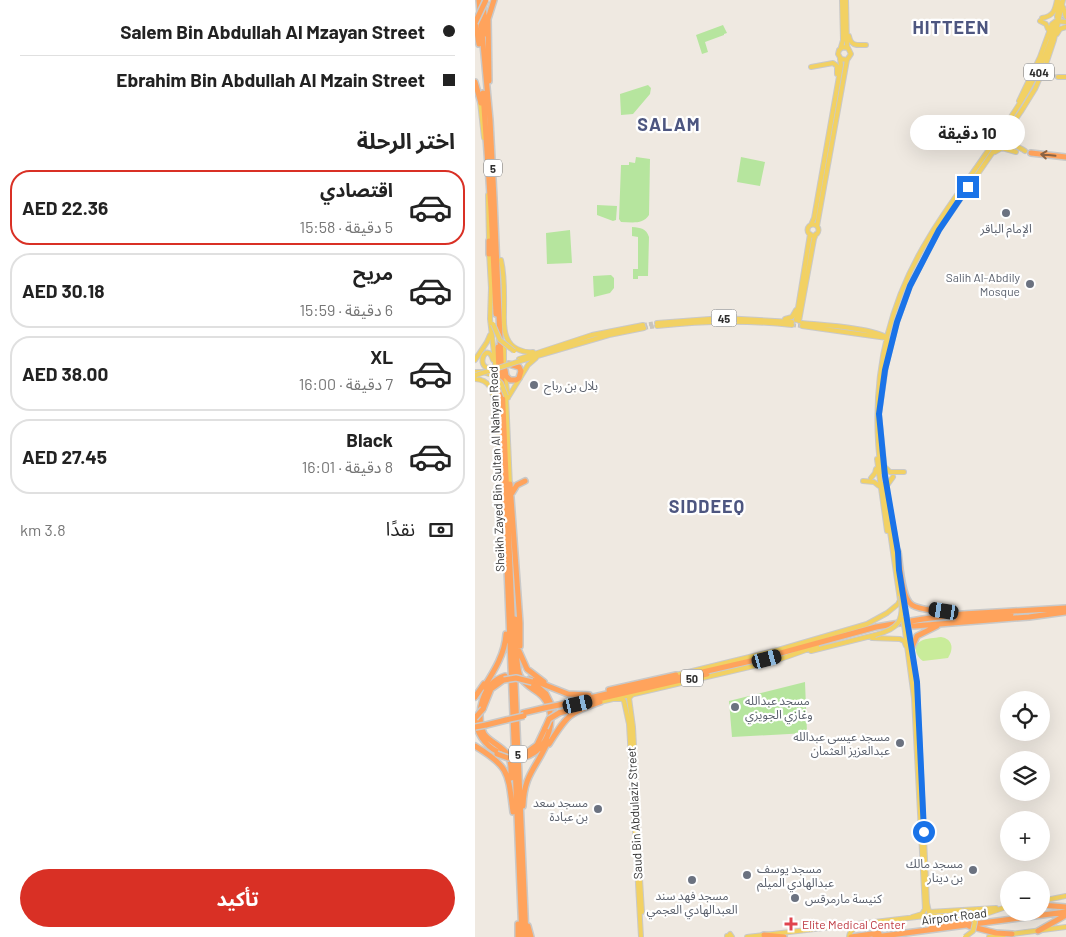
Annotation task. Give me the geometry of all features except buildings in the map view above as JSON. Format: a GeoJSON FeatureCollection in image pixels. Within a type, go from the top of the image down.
{"type":"FeatureCollection","features":[{"type":"Feature","properties":{"kind":"highway","name":"Sheikh Zayed Bin Sultan Al Nahyan Road"},"geometry":{"type":"LineString","coordinates":[[479,0],[479,44],[487,140],[506,525],[511,585],[521,835],[521,886]]}},
{"type":"Feature","properties":{"kind":"highway","name":"Sheikh Zayed Bin Sultan Al Nahyan Road"},"geometry":{"type":"LineString","coordinates":[[479,0],[492,161],[518,854],[524,937]]}},
{"type":"Feature","properties":{"kind":"highway"},"geometry":{"type":"LineString","coordinates":[[479,0],[489,67]]}},
{"type":"Feature","properties":{"kind":"highway"},"geometry":{"type":"LineString","coordinates":[[479,44],[475,21],[486,0]]}},
{"type":"Feature","properties":{"kind":"highway"},"geometry":{"type":"LineString","coordinates":[[489,110],[489,18],[494,0]]}},
{"type":"Feature","properties":{"kind":"highway"},"geometry":{"type":"LineString","coordinates":[[475,82],[480,98],[487,140]]}},
{"type":"Feature","properties":{"kind":"highway"},"geometry":{"type":"LineString","coordinates":[[1028,152],[1066,157]]}},
{"type":"Feature","properties":{"kind":"highway","name":"5"},"geometry":{"type":"LineString","coordinates":[[492,161],[497,192],[501,260]]}},
{"type":"Feature","properties":{"kind":"highway"},"geometry":{"type":"LineString","coordinates":[[489,254],[491,210]]}},
{"type":"Feature","properties":{"kind":"highway"},"geometry":{"type":"LineString","coordinates":[[501,260],[505,375],[511,381],[517,379],[521,374],[520,368],[511,364]]}},
{"type":"Feature","properties":{"kind":"highway"},"geometry":{"type":"LineString","coordinates":[[512,493],[516,486],[525,481]]}},
{"type":"Feature","properties":{"kind":"highway"},"geometry":{"type":"LineString","coordinates":[[510,484],[520,628],[520,654]]}},
{"type":"Feature","properties":{"kind":"highway"},"geometry":{"type":"LineString","coordinates":[[895,549],[905,595],[910,604],[916,607],[963,614]]}},
{"type":"Feature","properties":{"kind":"highway"},"geometry":{"type":"LineString","coordinates":[[475,745],[514,758],[536,752],[545,742],[549,730],[550,714],[548,704],[544,698],[525,684],[521,678],[511,585]]}},
{"type":"Feature","properties":{"kind":"highway"},"geometry":{"type":"LineString","coordinates":[[498,753],[487,745],[480,735],[475,720],[477,700],[505,646],[508,609]]}},
{"type":"Feature","properties":{"kind":"highway"},"geometry":{"type":"LineString","coordinates":[[907,631],[915,626],[1029,617],[1066,609]]}},
{"type":"Feature","properties":{"kind":"highway","name":"50"},"geometry":{"type":"LineString","coordinates":[[559,709],[638,686],[755,660],[876,627],[963,614],[1066,609]]}},
{"type":"Feature","properties":{"kind":"highway","name":"50"},"geometry":{"type":"LineString","coordinates":[[475,726],[632,693],[848,637],[907,631],[956,618],[1066,609]]}},
{"type":"Feature","properties":{"kind":"highway"},"geometry":{"type":"LineString","coordinates":[[910,648],[914,639],[920,634],[937,626],[953,622]]}},
{"type":"Feature","properties":{"kind":"highway"},"geometry":{"type":"LineString","coordinates":[[849,630],[876,627]]}},
{"type":"Feature","properties":{"kind":"highway"},"geometry":{"type":"LineString","coordinates":[[516,634],[523,663],[529,671],[562,692]]}},
{"type":"Feature","properties":{"kind":"highway"},"geometry":{"type":"LineString","coordinates":[[755,660],[778,650]]}},
{"type":"Feature","properties":{"kind":"highway"},"geometry":{"type":"LineString","coordinates":[[475,697],[494,670]]}},
{"type":"Feature","properties":{"kind":"highway"},"geometry":{"type":"LineString","coordinates":[[514,815],[510,760],[505,751],[483,733],[479,720],[479,706],[484,693],[493,682],[505,678],[531,680],[573,696],[586,695],[676,674]]}},
{"type":"Feature","properties":{"kind":"highway"},"geometry":{"type":"LineString","coordinates":[[638,686],[676,674]]}},
{"type":"Feature","properties":{"kind":"highway"},"geometry":{"type":"LineString","coordinates":[[475,718],[483,709],[491,689],[505,678]]}},
{"type":"Feature","properties":{"kind":"highway"},"geometry":{"type":"LineString","coordinates":[[521,835],[524,791],[530,772],[547,745],[553,717],[552,707],[548,698],[531,680]]}},
{"type":"Feature","properties":{"kind":"highway"},"geometry":{"type":"LineString","coordinates":[[632,693],[662,688]]}},
{"type":"Feature","properties":{"kind":"highway"},"geometry":{"type":"LineString","coordinates":[[526,755],[537,745],[549,719],[559,709],[601,702]]}},
{"type":"Feature","properties":{"kind":"highway"},"geometry":{"type":"LineString","coordinates":[[530,772],[568,716],[601,702]]}},
{"type":"Feature","properties":{"kind":"highway"},"geometry":{"type":"LineString","coordinates":[[475,745],[496,759],[505,770],[510,782],[518,854]]}},
{"type":"Feature","properties":{"kind":"highway"},"geometry":{"type":"LineString","coordinates":[[518,937],[521,886]]}},
{"type":"Feature","properties":{"kind":"highway"},"geometry":{"type":"LineString","coordinates":[[521,886],[531,937]]}},
{"type":"Feature","properties":{"kind":"highway"},"geometry":{"type":"LineString","coordinates":[[1050,907],[1066,911]]}},
{"type":"Feature","properties":{"kind":"highway"},"geometry":{"type":"LineString","coordinates":[[1038,931],[1066,911]]}},
{"type":"Feature","properties":{"kind":"highway","name":"Airport Road"},"geometry":{"type":"LineString","coordinates":[[1050,912],[1066,911]]}},
{"type":"Feature","properties":{"kind":"highway","name":"Airport Road"},"geometry":{"type":"LineString","coordinates":[[875,937],[1066,911]]}},
{"type":"Feature","properties":{"kind":"highway","name":"Airport Road"},"geometry":{"type":"LineString","coordinates":[[850,937],[1000,917]]}},
{"type":"Feature","properties":{"kind":"highway"},"geometry":{"type":"LineString","coordinates":[[931,926],[971,919]]}},
{"type":"Feature","properties":{"kind":"highway"},"geometry":{"type":"LineString","coordinates":[[959,926],[1012,934]]}},
{"type":"Feature","properties":{"kind":"highway"},"geometry":{"type":"LineString","coordinates":[[764,935],[784,937]]}},
{"type":"Feature","properties":{"kind":"main road"},"geometry":{"type":"LineString","coordinates":[[797,323],[810,234],[807,230],[814,218],[841,65],[838,54],[843,42],[842,0]]}},
{"type":"Feature","properties":{"kind":"main road"},"geometry":{"type":"LineString","coordinates":[[797,323],[813,239],[819,230],[817,226],[847,60],[851,54],[848,48],[846,0]]}},
{"type":"Feature","properties":{"kind":"main road"},"geometry":{"type":"LineString","coordinates":[[1060,9],[1061,0]]}},
{"type":"Feature","properties":{"kind":"main road"},"geometry":{"type":"LineString","coordinates":[[1061,0],[1066,17]]}},
{"type":"Feature","properties":{"kind":"main road"},"geometry":{"type":"LineString","coordinates":[[1048,32],[1047,25],[1041,19],[1053,13],[1061,0]]}},
{"type":"Feature","properties":{"kind":"main road","name":"404"},"geometry":{"type":"LineString","coordinates":[[1055,26],[1043,63],[1028,91],[935,228],[918,256],[904,287],[887,338],[878,385],[878,421],[882,472],[879,414],[894,335],[907,293],[939,230],[1035,89],[1054,40],[1061,0]]}},
{"type":"Feature","properties":{"kind":"main road"},"geometry":{"type":"LineString","coordinates":[[987,152],[1017,105],[1052,23],[1057,19],[1066,22]]}},
{"type":"Feature","properties":{"kind":"main road"},"geometry":{"type":"LineString","coordinates":[[1054,40],[1059,31],[1066,27]]}},
{"type":"Feature","properties":{"kind":"main road"},"geometry":{"type":"LineString","coordinates":[[847,30],[852,43],[867,45]]}},
{"type":"Feature","properties":{"kind":"main road"},"geometry":{"type":"LineString","coordinates":[[841,48],[848,48]]}},
{"type":"Feature","properties":{"kind":"main road"},"geometry":{"type":"LineString","coordinates":[[840,59],[847,60]]}},
{"type":"Feature","properties":{"kind":"main road"},"geometry":{"type":"LineString","coordinates":[[811,66],[828,63],[836,65],[835,96]]}},
{"type":"Feature","properties":{"kind":"main road"},"geometry":{"type":"LineString","coordinates":[[1058,77],[1066,77]]}},
{"type":"Feature","properties":{"kind":"main road"},"geometry":{"type":"LineString","coordinates":[[480,98],[486,170],[494,373],[501,383],[506,396],[509,445]]}},
{"type":"Feature","properties":{"kind":"main road"},"geometry":{"type":"LineString","coordinates":[[962,189],[1000,141],[1011,118]]}},
{"type":"Feature","properties":{"kind":"main road"},"geometry":{"type":"LineString","coordinates":[[1010,127],[1007,136],[1008,140],[1028,152]]}},
{"type":"Feature","properties":{"kind":"main road"},"geometry":{"type":"LineString","coordinates":[[986,161],[999,149],[1016,152]]}},
{"type":"Feature","properties":{"kind":"main road"},"geometry":{"type":"LineString","coordinates":[[811,225],[817,226]]}},
{"type":"Feature","properties":{"kind":"main road"},"geometry":{"type":"LineString","coordinates":[[810,234],[816,234]]}},
{"type":"Feature","properties":{"kind":"main road"},"geometry":{"type":"LineString","coordinates":[[501,260],[505,332],[508,340],[514,347],[523,352],[543,353]]}},
{"type":"Feature","properties":{"kind":"main road"},"geometry":{"type":"LineString","coordinates":[[885,375],[889,343],[887,338],[890,336],[907,293]]}},
{"type":"Feature","properties":{"kind":"main road"},"geometry":{"type":"LineString","coordinates":[[784,319],[794,315],[800,296]]}},
{"type":"Feature","properties":{"kind":"main road"},"geometry":{"type":"LineString","coordinates":[[801,309],[803,318],[810,322]]}},
{"type":"Feature","properties":{"kind":"main road"},"geometry":{"type":"LineString","coordinates":[[878,334],[884,334],[888,330],[893,317]]}},
{"type":"Feature","properties":{"kind":"main road","name":"45"},"geometry":{"type":"LineString","coordinates":[[657,324],[713,322],[797,323],[878,334],[887,338]]}},
{"type":"Feature","properties":{"kind":"main road"},"geometry":{"type":"LineString","coordinates":[[492,323],[500,340],[514,351],[523,354]]}},
{"type":"Feature","properties":{"kind":"main road"},"geometry":{"type":"LineString","coordinates":[[475,360],[488,340],[492,323]]}},
{"type":"Feature","properties":{"kind":"main road","name":"45"},"geometry":{"type":"LineString","coordinates":[[797,323],[887,338]]}},
{"type":"Feature","properties":{"kind":"main road"},"geometry":{"type":"LineString","coordinates":[[475,375],[489,368],[520,360],[543,353],[643,326],[592,336],[543,353],[528,365],[511,391],[508,403]]}},
{"type":"Feature","properties":{"kind":"main road"},"geometry":{"type":"LineString","coordinates":[[859,334],[881,340],[884,344],[884,350]]}},
{"type":"Feature","properties":{"kind":"main road"},"geometry":{"type":"LineString","coordinates":[[504,347],[508,403],[510,484],[506,525]]}},
{"type":"Feature","properties":{"kind":"main road"},"geometry":{"type":"LineString","coordinates":[[489,368],[484,368],[478,360],[481,354],[487,352],[493,357],[502,516],[506,525]]}},
{"type":"Feature","properties":{"kind":"main road"},"geometry":{"type":"LineString","coordinates":[[475,375],[520,360]]}},
{"type":"Feature","properties":{"kind":"main road"},"geometry":{"type":"LineString","coordinates":[[475,375],[483,372],[494,373]]}},
{"type":"Feature","properties":{"kind":"main road"},"geometry":{"type":"LineString","coordinates":[[475,375],[486,382],[493,391],[496,449],[499,458]]}},
{"type":"Feature","properties":{"kind":"main road","name":"404"},"geometry":{"type":"LineString","coordinates":[[879,414],[888,499],[907,631]]}},
{"type":"Feature","properties":{"kind":"main road"},"geometry":{"type":"LineString","coordinates":[[871,478],[876,472],[876,426],[878,421]]}},
{"type":"Feature","properties":{"kind":"main road"},"geometry":{"type":"LineString","coordinates":[[877,454],[895,549]]}},
{"type":"Feature","properties":{"kind":"main road"},"geometry":{"type":"LineString","coordinates":[[884,463],[889,472],[904,472]]}},
{"type":"Feature","properties":{"kind":"main road"},"geometry":{"type":"LineString","coordinates":[[888,499],[888,483],[893,477]]}},
{"type":"Feature","properties":{"kind":"main road"},"geometry":{"type":"LineString","coordinates":[[863,481],[882,485]]}},
{"type":"Feature","properties":{"kind":"main road","name":"404"},"geometry":{"type":"LineString","coordinates":[[895,549],[905,619]]}},
{"type":"Feature","properties":{"kind":"main road"},"geometry":{"type":"LineString","coordinates":[[676,674],[778,650],[849,630],[877,620],[899,604],[901,598]]}},
{"type":"Feature","properties":{"kind":"main road"},"geometry":{"type":"LineString","coordinates":[[842,644],[889,631],[898,623],[902,610],[901,598]]}},
{"type":"Feature","properties":{"kind":"main road"},"geometry":{"type":"LineString","coordinates":[[907,631],[916,673],[918,751]]}},
{"type":"Feature","properties":{"kind":"main road"},"geometry":{"type":"LineString","coordinates":[[662,688],[870,638],[903,640],[910,648],[920,782],[926,903],[929,912]]}},
{"type":"Feature","properties":{"kind":"main road"},"geometry":{"type":"LineString","coordinates":[[792,656],[817,646]]}},
{"type":"Feature","properties":{"kind":"main road"},"geometry":{"type":"LineString","coordinates":[[913,684],[915,683],[916,673]]}},
{"type":"Feature","properties":{"kind":"main road"},"geometry":{"type":"LineString","coordinates":[[601,702],[632,693]]}},
{"type":"Feature","properties":{"kind":"main road","name":"Saud Bin Abdulaziz Street"},"geometry":{"type":"LineString","coordinates":[[632,693],[629,699],[630,758],[634,770]]}},
{"type":"Feature","properties":{"kind":"main road"},"geometry":{"type":"LineString","coordinates":[[613,698],[623,700],[629,711]]}},
{"type":"Feature","properties":{"kind":"main road","name":"Saud Bin Abdulaziz Street"},"geometry":{"type":"LineString","coordinates":[[629,711],[634,770],[642,937]]}},
{"type":"Feature","properties":{"kind":"main road"},"geometry":{"type":"LineString","coordinates":[[1050,899],[1066,896]]}},
{"type":"Feature","properties":{"kind":"main road"},"geometry":{"type":"LineString","coordinates":[[912,917],[923,913],[926,903]]}},
{"type":"Feature","properties":{"kind":"main road"},"geometry":{"type":"LineString","coordinates":[[929,912],[1000,907]]}},
{"type":"Feature","properties":{"kind":"main road"},"geometry":{"type":"LineString","coordinates":[[925,916],[951,916],[971,919],[1000,909]]}},
{"type":"Feature","properties":{"kind":"main road"},"geometry":{"type":"LineString","coordinates":[[747,937],[961,911],[970,913],[975,922],[973,931],[965,937]]}},
{"type":"Feature","properties":{"kind":"main road"},"geometry":{"type":"LineString","coordinates":[[929,912],[933,914],[945,913]]}},
{"type":"Feature","properties":{"kind":"main road"},"geometry":{"type":"LineString","coordinates":[[850,937],[852,930],[861,925],[872,924],[875,921]]}},
{"type":"Feature","properties":{"kind":"main road"},"geometry":{"type":"LineString","coordinates":[[989,937],[1066,927]]}},
{"type":"Feature","properties":{"kind":"green space"},"geometry":{"type":"Polygon","coordinates":[[[723,25],[727,33],[705,42],[708,52],[702,54],[696,35],[723,25]]]}},
{"type":"Feature","properties":{"kind":"green space"},"geometry":{"type":"Polygon","coordinates":[[[648,85],[651,88],[650,94],[633,114],[621,115],[620,94],[648,85]]]}},
{"type":"Feature","properties":{"kind":"green space"},"geometry":{"type":"Polygon","coordinates":[[[636,157],[650,159],[649,215],[640,222],[621,222],[619,219],[621,165],[629,165],[629,162],[635,163],[636,157]]]}},
{"type":"Feature","properties":{"kind":"green space"},"geometry":{"type":"Polygon","coordinates":[[[741,157],[765,162],[760,186],[737,182],[741,157]]]}},
{"type":"Feature","properties":{"kind":"green space"},"geometry":{"type":"Polygon","coordinates":[[[597,205],[617,206],[616,220],[613,221],[597,215],[597,205]]]}},
{"type":"Feature","properties":{"kind":"green space"},"geometry":{"type":"Polygon","coordinates":[[[632,227],[643,229],[649,237],[648,276],[638,276],[638,279],[633,279],[633,269],[638,269],[638,237],[632,236],[632,227]]]}},
{"type":"Feature","properties":{"kind":"green space"},"geometry":{"type":"Polygon","coordinates":[[[570,230],[572,263],[547,264],[546,233],[570,230]]]}},
{"type":"Feature","properties":{"kind":"green space"},"geometry":{"type":"Polygon","coordinates":[[[611,275],[614,278],[614,288],[610,293],[594,297],[593,276],[611,275]]]}},
{"type":"Feature","properties":{"kind":"green space"},"geometry":{"type":"Polygon","coordinates":[[[941,637],[950,642],[952,648],[948,658],[923,661],[916,651],[918,643],[925,639],[941,637]]]}},
{"type":"Feature","properties":{"kind":"green space"},"geometry":{"type":"Polygon","coordinates":[[[805,682],[807,733],[732,737],[729,701],[805,682]]]}},
{"type":"Feature","properties":{"kind":"tunnel"},"geometry":{"type":"LineString","coordinates":[[1060,11],[1066,21]]}},
{"type":"Feature","properties":{"kind":"tunnel"},"geometry":{"type":"LineString","coordinates":[[1043,66],[1043,71],[1047,75],[1058,77]]}},
{"type":"Feature","properties":{"kind":"tunnel"},"geometry":{"type":"LineString","coordinates":[[643,325],[657,323]]}},
{"type":"Feature","properties":{"kind":"tunnel"},"geometry":{"type":"LineString","coordinates":[[792,325],[802,326]]}},
{"type":"Feature","properties":{"kind":"tunnel"},"geometry":{"type":"LineString","coordinates":[[644,328],[657,326]]}},
{"type":"Feature","properties":{"kind":"tunnel"},"geometry":{"type":"LineString","coordinates":[[883,472],[884,484]]}},
{"type":"Feature","properties":{"kind":"place","name":"الإمام الباقر"},"geometry":{"type":"Point","coordinates":[1006,213]}},
{"type":"Feature","properties":{"kind":"place","name":"Salih Al-Abdily Mosque"},"geometry":{"type":"Point","coordinates":[1030,284]}},
{"type":"Feature","properties":{"kind":"place","name":"بلال بن رباح"},"geometry":{"type":"Point","coordinates":[534,385]}},
{"type":"Feature","properties":{"kind":"place","name":"مسجد عبدالله وغازي الجويزي"},"geometry":{"type":"Point","coordinates":[735,707]}},
{"type":"Feature","properties":{"kind":"place","name":"مسجد عيسى عبدالله عبدالعزيز العثمان"},"geometry":{"type":"Point","coordinates":[900,743]}},
{"type":"Feature","properties":{"kind":"place","name":"مسجد سعد بن عبادة"},"geometry":{"type":"Point","coordinates":[598,809]}},
{"type":"Feature","properties":{"kind":"place","name":"مسجد مالك بن دينار"},"geometry":{"type":"Point","coordinates":[973,870]}},
{"type":"Feature","properties":{"kind":"place","name":"مسجد يوسف عبدالهادي الميلم"},"geometry":{"type":"Point","coordinates":[747,875]}},
{"type":"Feature","properties":{"kind":"place","name":"مسجد فهد سند العبدالهادي العجمي"},"geometry":{"type":"Point","coordinates":[692,880]}},
{"type":"Feature","properties":{"kind":"place","name":"كنيسة مارمرقس"},"geometry":{"type":"Point","coordinates":[795,898]}},
{"type":"Feature","properties":{"kind":"place","name":"Elite Medical Center"},"geometry":{"type":"Point","coordinates":[791,924]}},
{"type":"Feature","properties":{"kind":"district","name":"HITTEEN"},"geometry":{"type":"Point","coordinates":[951,27]}},
{"type":"Feature","properties":{"kind":"district","name":"SALAM"},"geometry":{"type":"Point","coordinates":[669,124]}},
{"type":"Feature","properties":{"kind":"district","name":"SIDDEEQ"},"geometry":{"type":"Point","coordinates":[707,506]}},
{"type":"Feature","properties":{"kind":"route"},"geometry":{"type":"LineString","coordinates":[[924,832],[917,682],[899,570],[898,552],[888,499],[879,414],[885,370],[900,314],[910,286],[939,230],[968,187]]}}]}
